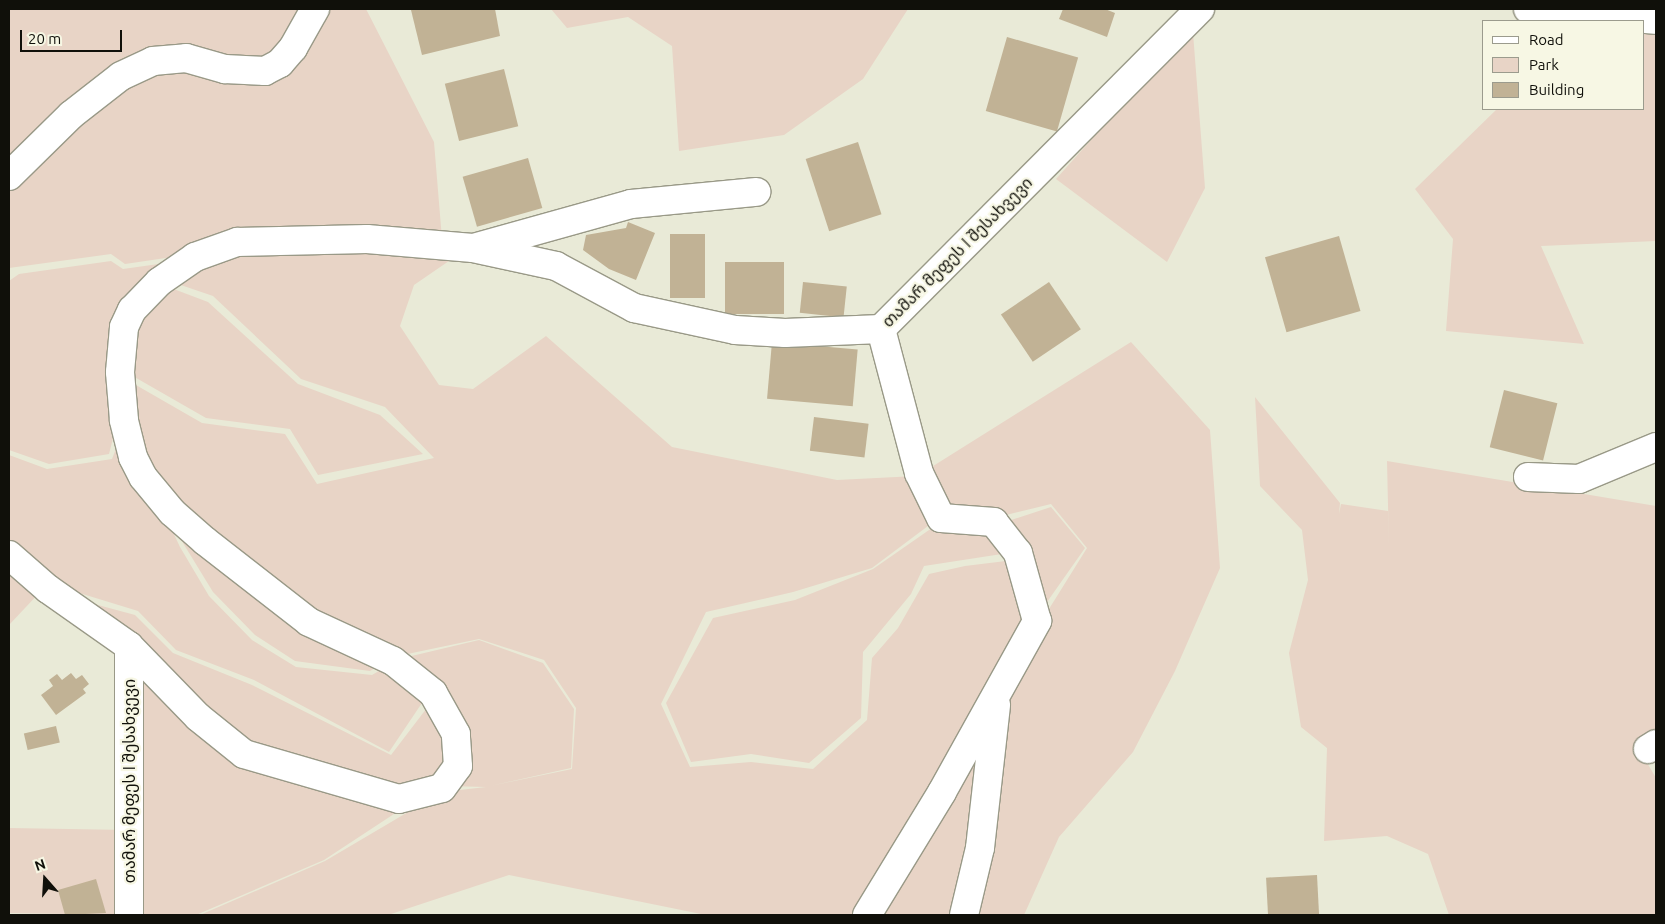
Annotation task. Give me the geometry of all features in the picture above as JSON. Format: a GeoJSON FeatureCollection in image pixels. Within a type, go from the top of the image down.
{"type":"FeatureCollection","features":[{"type":"Feature","properties":{"kind":"street"},"geometry":{"type":"LineString","coordinates":[[9,176],[71,115],[121,76],[153,61],[186,58],[225,70],[265,71],[280,63],[293,48],[314,9]]}},
{"type":"Feature","properties":{"kind":"street","name":"თამარ მეფეს I შესახვევი"},"geometry":{"type":"LineString","coordinates":[[9,555],[48,589],[129,646],[198,717],[244,754],[398,798],[442,788],[458,766],[456,734],[433,693],[393,661],[309,622],[172,512],[143,477],[133,457],[124,420],[120,372],[124,327],[132,310],[159,282],[214,248],[262,239],[367,239],[473,248],[556,266],[634,308],[735,330],[785,333],[881,329],[1200,9]]}},
{"type":"Feature","properties":{"kind":"street"},"geometry":{"type":"LineString","coordinates":[[1528,9],[1591,12],[1656,20]]}},
{"type":"Feature","properties":{"kind":"street"},"geometry":{"type":"LineString","coordinates":[[473,248],[631,204],[756,192]]}},
{"type":"Feature","properties":{"kind":"street"},"geometry":{"type":"LineString","coordinates":[[867,915],[942,792],[1037,621],[1018,553],[994,522],[942,518],[918,473],[881,329]]}},
{"type":"Feature","properties":{"kind":"street"},"geometry":{"type":"LineString","coordinates":[[1528,477],[1579,479],[1656,447]]}},
{"type":"Feature","properties":{"kind":"street","name":"თამარ მეფეს I შესახვევი"},"geometry":{"type":"LineString","coordinates":[[128,915],[129,646]]}},
{"type":"Feature","properties":{"kind":"street"},"geometry":{"type":"LineString","coordinates":[[964,915],[980,848],[998,693]]}},
{"type":"Feature","properties":{"kind":"green space"},"geometry":{"type":"Polygon","coordinates":[[[9,9],[366,9],[434,142],[442,239],[193,254],[125,264],[111,254],[9,268],[9,9]]]}},
{"type":"Feature","properties":{"kind":"green space"},"geometry":{"type":"Polygon","coordinates":[[[551,9],[908,9],[863,79],[784,135],[679,151],[672,46],[628,17],[567,28],[551,9]]]}},
{"type":"Feature","properties":{"kind":"green space"},"geometry":{"type":"Polygon","coordinates":[[[1645,26],[1656,26],[1656,241],[1541,246],[1584,344],[1446,331],[1453,239],[1415,189],[1496,110],[1645,110],[1645,26]]]}},
{"type":"Feature","properties":{"kind":"green space"},"geometry":{"type":"Polygon","coordinates":[[[1193,33],[1205,188],[1167,262],[1056,179],[1168,54],[1193,33]]]}},
{"type":"Feature","properties":{"kind":"green space"},"geometry":{"type":"Polygon","coordinates":[[[465,250],[414,285],[400,326],[439,385],[473,389],[546,336],[672,447],[837,480],[916,476],[936,520],[872,568],[793,592],[706,612],[661,704],[690,767],[751,762],[813,769],[867,720],[872,658],[898,628],[929,574],[965,566],[1014,560],[1028,621],[862,915],[706,915],[509,875],[388,915],[200,915],[325,861],[442,792],[486,787],[447,786],[462,768],[399,659],[479,640],[543,663],[574,709],[571,768],[490,786],[572,769],[576,708],[544,660],[479,639],[393,657],[314,617],[147,474],[122,377],[202,423],[285,434],[317,484],[434,458],[385,407],[301,379],[213,296],[169,281],[216,254],[465,250]]]}},
{"type":"Feature","properties":{"kind":"green space"},"geometry":{"type":"Polygon","coordinates":[[[187,260],[125,307],[118,419],[109,454],[49,464],[9,450],[9,281],[19,274],[111,261],[123,269],[187,260]]]}},
{"type":"Feature","properties":{"kind":"green space"},"geometry":{"type":"Polygon","coordinates":[[[163,285],[208,302],[298,384],[380,415],[423,454],[318,475],[290,429],[206,418],[124,371],[128,328],[163,285]]]}},
{"type":"Feature","properties":{"kind":"green space"},"geometry":{"type":"Polygon","coordinates":[[[1131,342],[1210,430],[1220,568],[1175,671],[1133,752],[1059,837],[1024,915],[881,915],[1039,625],[1087,548],[1051,504],[994,518],[943,515],[922,473],[1131,342]]]}},
{"type":"Feature","properties":{"kind":"green space"},"geometry":{"type":"Polygon","coordinates":[[[1255,397],[1340,503],[1339,514],[1341,504],[1388,511],[1389,548],[1387,461],[1656,506],[1656,739],[1639,749],[1656,778],[1656,915],[1449,915],[1428,854],[1387,836],[1324,841],[1327,748],[1301,727],[1289,653],[1308,580],[1302,530],[1260,486],[1255,397]]]}},
{"type":"Feature","properties":{"kind":"green space"},"geometry":{"type":"Polygon","coordinates":[[[124,428],[180,547],[209,596],[252,640],[296,667],[372,675],[389,665],[428,694],[389,752],[254,680],[176,650],[138,611],[50,584],[9,548],[9,455],[47,469],[112,459],[124,428]]]}},
{"type":"Feature","properties":{"kind":"green space"},"geometry":{"type":"Polygon","coordinates":[[[1051,507],[1085,548],[1040,612],[1021,551],[924,566],[911,594],[863,652],[861,718],[809,763],[751,754],[691,762],[666,703],[713,618],[795,600],[873,569],[942,521],[993,526],[1051,507]]]}},
{"type":"Feature","properties":{"kind":"green space"},"geometry":{"type":"Polygon","coordinates":[[[176,521],[385,662],[370,671],[295,661],[255,635],[213,592],[183,543],[176,521]]]}},
{"type":"Feature","properties":{"kind":"green space"},"geometry":{"type":"Polygon","coordinates":[[[9,562],[41,591],[9,625],[9,562]]]}},
{"type":"Feature","properties":{"kind":"green space"},"geometry":{"type":"Polygon","coordinates":[[[61,595],[135,615],[173,653],[252,685],[391,755],[433,700],[453,735],[440,785],[398,795],[246,752],[61,595]]]}},
{"type":"Feature","properties":{"kind":"green space"},"geometry":{"type":"Polygon","coordinates":[[[144,675],[234,765],[397,812],[324,860],[196,915],[140,915],[134,909],[144,675]]]}},
{"type":"Feature","properties":{"kind":"green space"},"geometry":{"type":"Polygon","coordinates":[[[9,828],[128,830],[127,915],[9,913],[9,828]]]}},
{"type":"Feature","properties":{"kind":"building"},"geometry":{"type":"Polygon","coordinates":[[[495,9],[500,36],[422,55],[411,10],[495,9]]]}},
{"type":"Feature","properties":{"kind":"building"},"geometry":{"type":"Polygon","coordinates":[[[1063,9],[1105,9],[1115,13],[1107,37],[1059,19],[1063,9]]]}},
{"type":"Feature","properties":{"kind":"building"},"geometry":{"type":"Polygon","coordinates":[[[1007,37],[1078,57],[1057,131],[986,111],[1007,37]]]}},
{"type":"Feature","properties":{"kind":"building"},"geometry":{"type":"Polygon","coordinates":[[[504,69],[518,126],[459,141],[445,84],[504,69]]]}},
{"type":"Feature","properties":{"kind":"building"},"geometry":{"type":"Polygon","coordinates":[[[858,142],[881,214],[829,231],[806,159],[858,142]]]}},
{"type":"Feature","properties":{"kind":"building"},"geometry":{"type":"Polygon","coordinates":[[[528,158],[542,208],[477,227],[463,177],[528,158]]]}},
{"type":"Feature","properties":{"kind":"building"},"geometry":{"type":"Polygon","coordinates":[[[628,222],[655,233],[636,280],[609,269],[583,250],[586,235],[626,228],[628,222]]]}},
{"type":"Feature","properties":{"kind":"building"},"geometry":{"type":"Polygon","coordinates":[[[670,234],[705,234],[705,298],[670,298],[670,234]]]}},
{"type":"Feature","properties":{"kind":"building"},"geometry":{"type":"Polygon","coordinates":[[[1339,236],[1360,311],[1286,332],[1265,257],[1339,236]]]}},
{"type":"Feature","properties":{"kind":"building"},"geometry":{"type":"Polygon","coordinates":[[[725,262],[784,262],[784,314],[725,314],[725,262]]]}},
{"type":"Feature","properties":{"kind":"building"},"geometry":{"type":"Polygon","coordinates":[[[803,282],[847,287],[844,317],[800,313],[803,282]]]}},
{"type":"Feature","properties":{"kind":"building"},"geometry":{"type":"Polygon","coordinates":[[[1049,282],[1081,329],[1033,362],[1001,314],[1049,282]]]}},
{"type":"Feature","properties":{"kind":"building"},"geometry":{"type":"Polygon","coordinates":[[[772,342],[858,349],[853,406],[767,399],[772,342]]]}},
{"type":"Feature","properties":{"kind":"building"},"geometry":{"type":"Polygon","coordinates":[[[1504,390],[1557,403],[1543,461],[1490,447],[1504,390]]]}},
{"type":"Feature","properties":{"kind":"building"},"geometry":{"type":"Polygon","coordinates":[[[814,417],[869,424],[864,457],[810,451],[814,417]]]}},
{"type":"Feature","properties":{"kind":"building"},"geometry":{"type":"Polygon","coordinates":[[[71,673],[76,679],[82,675],[89,684],[83,689],[86,693],[56,715],[41,695],[53,686],[49,680],[57,674],[62,680],[71,673]]]}},
{"type":"Feature","properties":{"kind":"building"},"geometry":{"type":"Polygon","coordinates":[[[56,726],[60,743],[28,750],[24,733],[56,726]]]}},
{"type":"Feature","properties":{"kind":"building"},"geometry":{"type":"Polygon","coordinates":[[[1317,875],[1319,915],[1268,915],[1266,878],[1317,875]]]}},
{"type":"Feature","properties":{"kind":"building"},"geometry":{"type":"Polygon","coordinates":[[[96,879],[106,913],[65,915],[58,890],[96,879]]]}}]}
